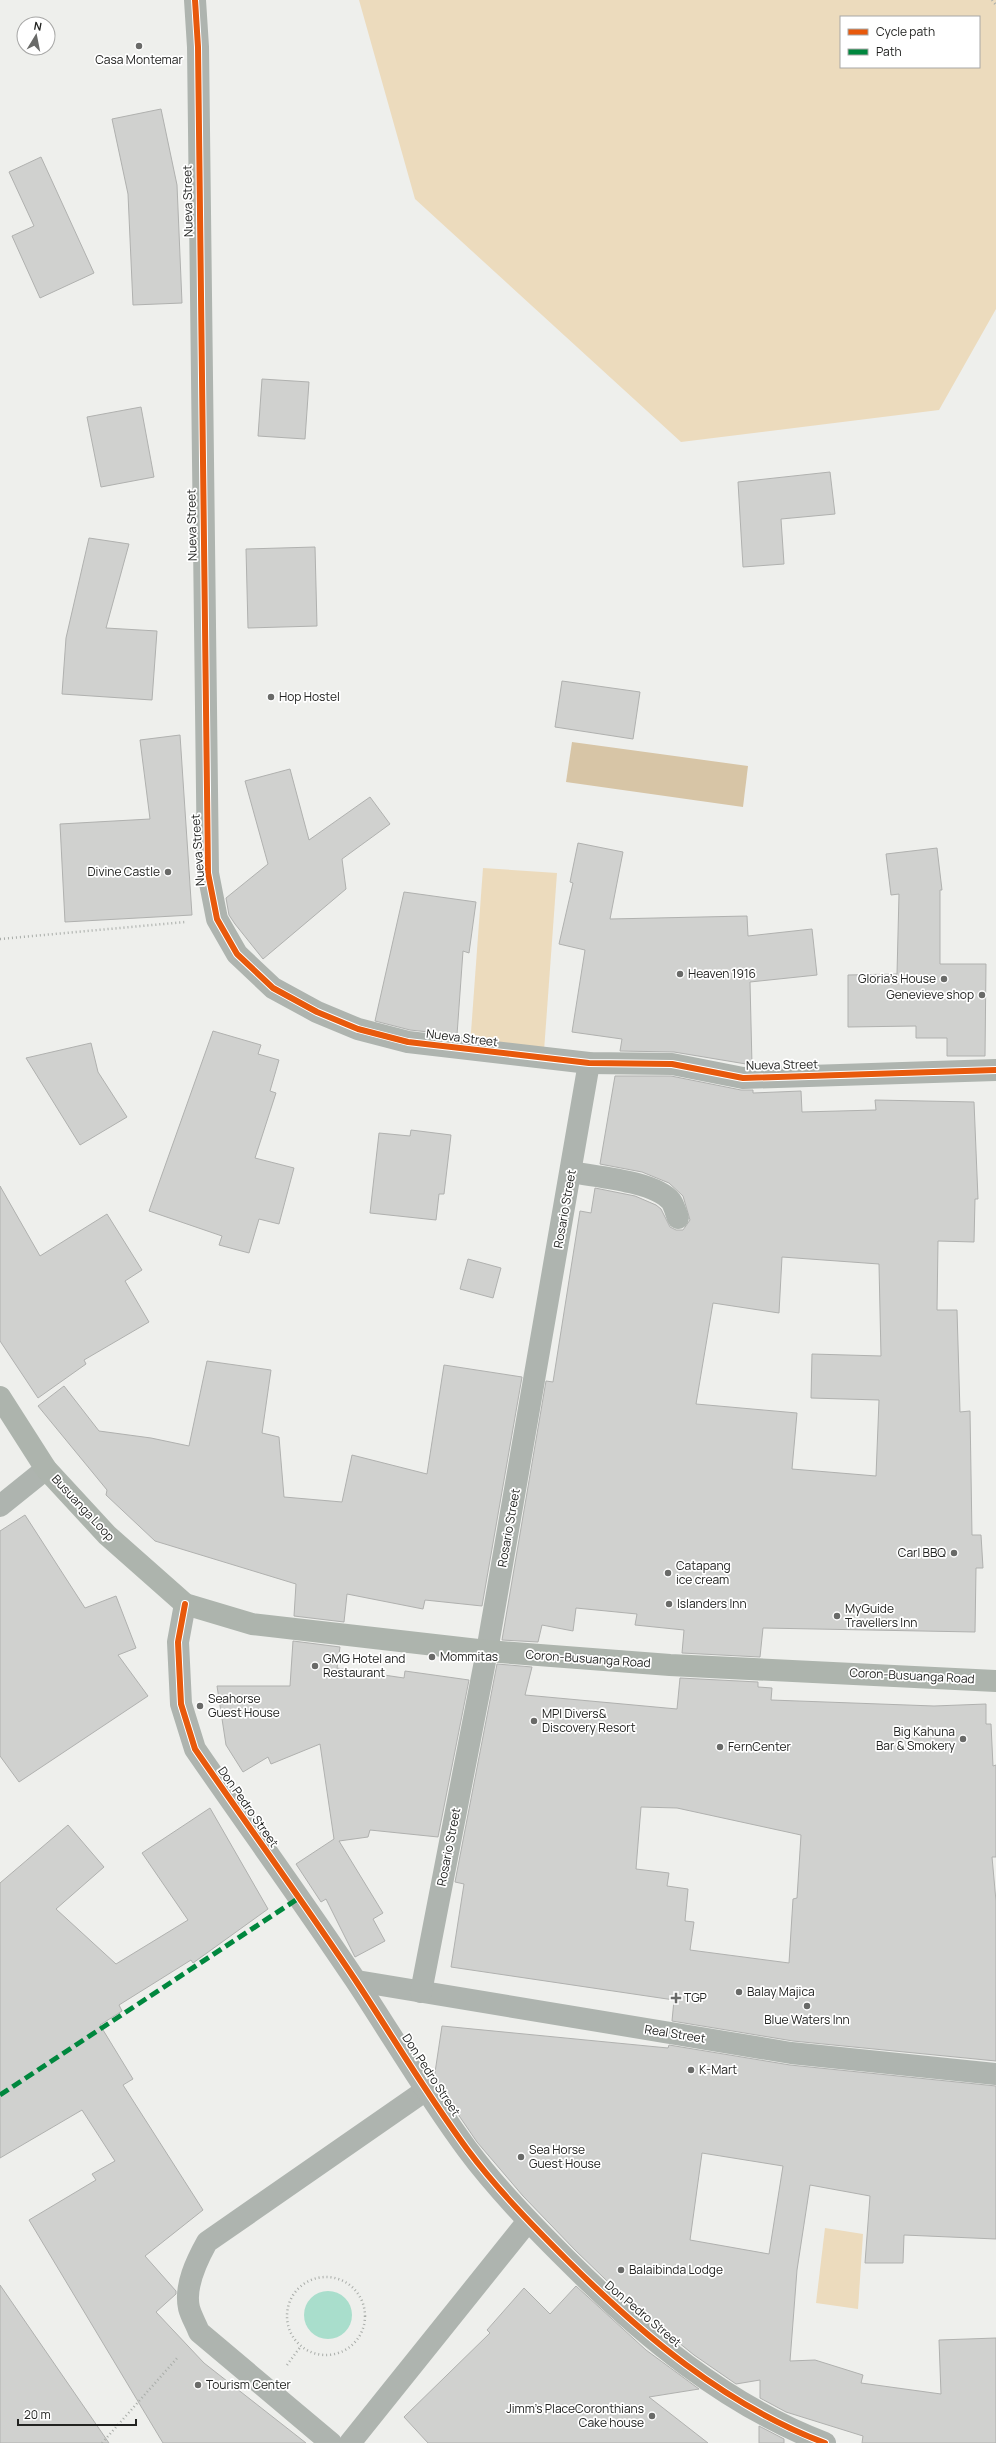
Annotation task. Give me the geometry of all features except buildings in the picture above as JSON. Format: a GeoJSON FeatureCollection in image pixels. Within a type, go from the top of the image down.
{"type":"FeatureCollection","features":[{"type":"Feature","properties":{"kind":"main road","name":"Busuanga Loop"},"geometry":{"type":"LineString","coordinates":[[0,1397],[46,1469],[107,1535],[185,1604]]}},
{"type":"Feature","properties":{"kind":"main road","name":"Coron-Busuanga Road"},"geometry":{"type":"LineString","coordinates":[[185,1604],[252,1624],[487,1651],[670,1665],[996,1681]]}},
{"type":"Feature","properties":{"kind":"street","name":"Nueva Street"},"geometry":{"type":"LineString","coordinates":[[195,0],[198,47],[206,812],[208,873],[216,919],[237,954],[273,988],[317,1012],[358,1029],[408,1042],[589,1063],[672,1064],[743,1078],[996,1070]]}},
{"type":"Feature","properties":{"kind":"street","name":"Rosario Street"},"geometry":{"type":"LineString","coordinates":[[422,1992],[487,1651],[589,1063]]}},
{"type":"Feature","properties":{"kind":"street"},"geometry":{"type":"LineString","coordinates":[[571,1172],[649,1187],[662,1193],[672,1202],[678,1218]]}},
{"type":"Feature","properties":{"kind":"street"},"geometry":{"type":"LineString","coordinates":[[0,1506],[46,1469]]}},
{"type":"Feature","properties":{"kind":"street","name":"Don Pedro Street"},"geometry":{"type":"LineString","coordinates":[[185,1604],[178,1642],[181,1704],[194,1749],[357,1981],[426,2090],[468,2150],[528,2221],[611,2304],[698,2375],[763,2414],[825,2443]]}},
{"type":"Feature","properties":{"kind":"street","name":"Real Street"},"geometry":{"type":"LineString","coordinates":[[357,1981],[791,2053],[996,2074]]}},
{"type":"Feature","properties":{"kind":"street"},"geometry":{"type":"LineString","coordinates":[[331,2443],[198,2332],[189,2308],[189,2292],[200,2256],[207,2242],[426,2090]]}},
{"type":"Feature","properties":{"kind":"street"},"geometry":{"type":"LineString","coordinates":[[350,2443],[528,2221]]}},
{"type":"Feature","properties":{"kind":"path"},"geometry":{"type":"LineString","coordinates":[[992,0],[996,5]]}},
{"type":"Feature","properties":{"kind":"path"},"geometry":{"type":"LineString","coordinates":[[0,939],[216,919]]}},
{"type":"Feature","properties":{"kind":"path"},"geometry":{"type":"LineString","coordinates":[[321,2276],[336,2278],[349,2284],[359,2294],[365,2308],[365,2323],[360,2336],[350,2347],[338,2353],[325,2355],[313,2353],[301,2346],[293,2337],[288,2325],[287,2312],[290,2299],[298,2288],[308,2280],[321,2276]]}},
{"type":"Feature","properties":{"kind":"path"},"geometry":{"type":"LineString","coordinates":[[102,2443],[198,2332]]}},
{"type":"Feature","properties":{"kind":"shaded area"},"geometry":{"type":"Polygon","coordinates":[[[359,0],[996,0],[996,309],[939,410],[681,442],[415,199],[359,0]]]}},
{"type":"Feature","properties":{"kind":"shaded area"},"geometry":{"type":"Polygon","coordinates":[[[572,742],[748,766],[743,807],[566,782],[572,742]]]}},
{"type":"Feature","properties":{"kind":"shaded area"},"geometry":{"type":"Polygon","coordinates":[[[483,868],[557,873],[544,1051],[470,1046],[483,868]]]}},
{"type":"Feature","properties":{"kind":"shaded area"},"geometry":{"type":"Polygon","coordinates":[[[825,2228],[863,2234],[858,2309],[816,2303],[825,2228]]]}},
{"type":"Feature","properties":{"kind":"shaded area"},"geometry":{"type":"Polygon","coordinates":[[[323,2291],[333,2291],[345,2298],[352,2310],[352,2320],[345,2332],[333,2339],[323,2339],[315,2335],[308,2328],[304,2320],[304,2310],[308,2302],[315,2295],[323,2291]]]}},
{"type":"Feature","properties":{"kind":"marked path"},"geometry":{"type":"LineString","coordinates":[[0,2095],[299,1898]]}},
{"type":"Feature","properties":{"kind":"cycle path"},"geometry":{"type":"LineString","coordinates":[[195,0],[198,47],[208,873],[217,919],[237,954],[273,988],[317,1012],[358,1029],[408,1042],[589,1063],[672,1064],[743,1078],[996,1070]]}},
{"type":"Feature","properties":{"kind":"cycle path"},"geometry":{"type":"LineString","coordinates":[[185,1604],[178,1642],[181,1704],[195,1749],[336,1952],[424,2087],[467,2149],[514,2206],[540,2233],[624,2314],[655,2340],[686,2365],[753,2409],[788,2427],[825,2443]]}},
{"type":"Feature","properties":{"kind":"place","name":"Casa Montemar"},"geometry":{"type":"Point","coordinates":[139,46]}},
{"type":"Feature","properties":{"kind":"place","name":"Hop Hostel"},"geometry":{"type":"Point","coordinates":[271,697]}},
{"type":"Feature","properties":{"kind":"place","name":"Divine Castle"},"geometry":{"type":"Point","coordinates":[168,872]}},
{"type":"Feature","properties":{"kind":"place","name":"Heaven 1916"},"geometry":{"type":"Point","coordinates":[680,974]}},
{"type":"Feature","properties":{"kind":"place","name":"Gloria's House"},"geometry":{"type":"Point","coordinates":[944,979]}},
{"type":"Feature","properties":{"kind":"place","name":"Genevieve shop"},"geometry":{"type":"Point","coordinates":[982,995]}},
{"type":"Feature","properties":{"kind":"place","name":"Carl BBQ"},"geometry":{"type":"Point","coordinates":[954,1553]}},
{"type":"Feature","properties":{"kind":"place","name":"Catapang ice cream"},"geometry":{"type":"Point","coordinates":[668,1573]}},
{"type":"Feature","properties":{"kind":"place","name":"Islanders Inn"},"geometry":{"type":"Point","coordinates":[669,1604]}},
{"type":"Feature","properties":{"kind":"place","name":"MyGuide Travellers Inn"},"geometry":{"type":"Point","coordinates":[837,1616]}},
{"type":"Feature","properties":{"kind":"place","name":"Mommitas"},"geometry":{"type":"Point","coordinates":[432,1657]}},
{"type":"Feature","properties":{"kind":"place","name":"GMG Hotel and Restaurant"},"geometry":{"type":"Point","coordinates":[315,1666]}},
{"type":"Feature","properties":{"kind":"place","name":"Seahorse Guest House"},"geometry":{"type":"Point","coordinates":[200,1706]}},
{"type":"Feature","properties":{"kind":"place","name":"MPI Divers& Discovery Resort"},"geometry":{"type":"Point","coordinates":[534,1721]}},
{"type":"Feature","properties":{"kind":"place","name":"Big Kahuna Bar & Smokery"},"geometry":{"type":"Point","coordinates":[963,1739]}},
{"type":"Feature","properties":{"kind":"place","name":"FernCenter"},"geometry":{"type":"Point","coordinates":[720,1747]}},
{"type":"Feature","properties":{"kind":"place","name":"Balay Majica"},"geometry":{"type":"Point","coordinates":[739,1992]}},
{"type":"Feature","properties":{"kind":"place","name":"TGP"},"geometry":{"type":"Point","coordinates":[676,1998]}},
{"type":"Feature","properties":{"kind":"place","name":"Blue Waters Inn"},"geometry":{"type":"Point","coordinates":[807,2006]}},
{"type":"Feature","properties":{"kind":"place","name":"K-Mart"},"geometry":{"type":"Point","coordinates":[691,2070]}},
{"type":"Feature","properties":{"kind":"place","name":"Sea Horse Guest House"},"geometry":{"type":"Point","coordinates":[521,2157]}},
{"type":"Feature","properties":{"kind":"place","name":"Balaibinda Lodge"},"geometry":{"type":"Point","coordinates":[621,2270]}},
{"type":"Feature","properties":{"kind":"place","name":"Tourism Center"},"geometry":{"type":"Point","coordinates":[198,2385]}},
{"type":"Feature","properties":{"kind":"place","name":"Jimm's PlaceCoronthians Cake house"},"geometry":{"type":"Point","coordinates":[652,2416]}}]}
